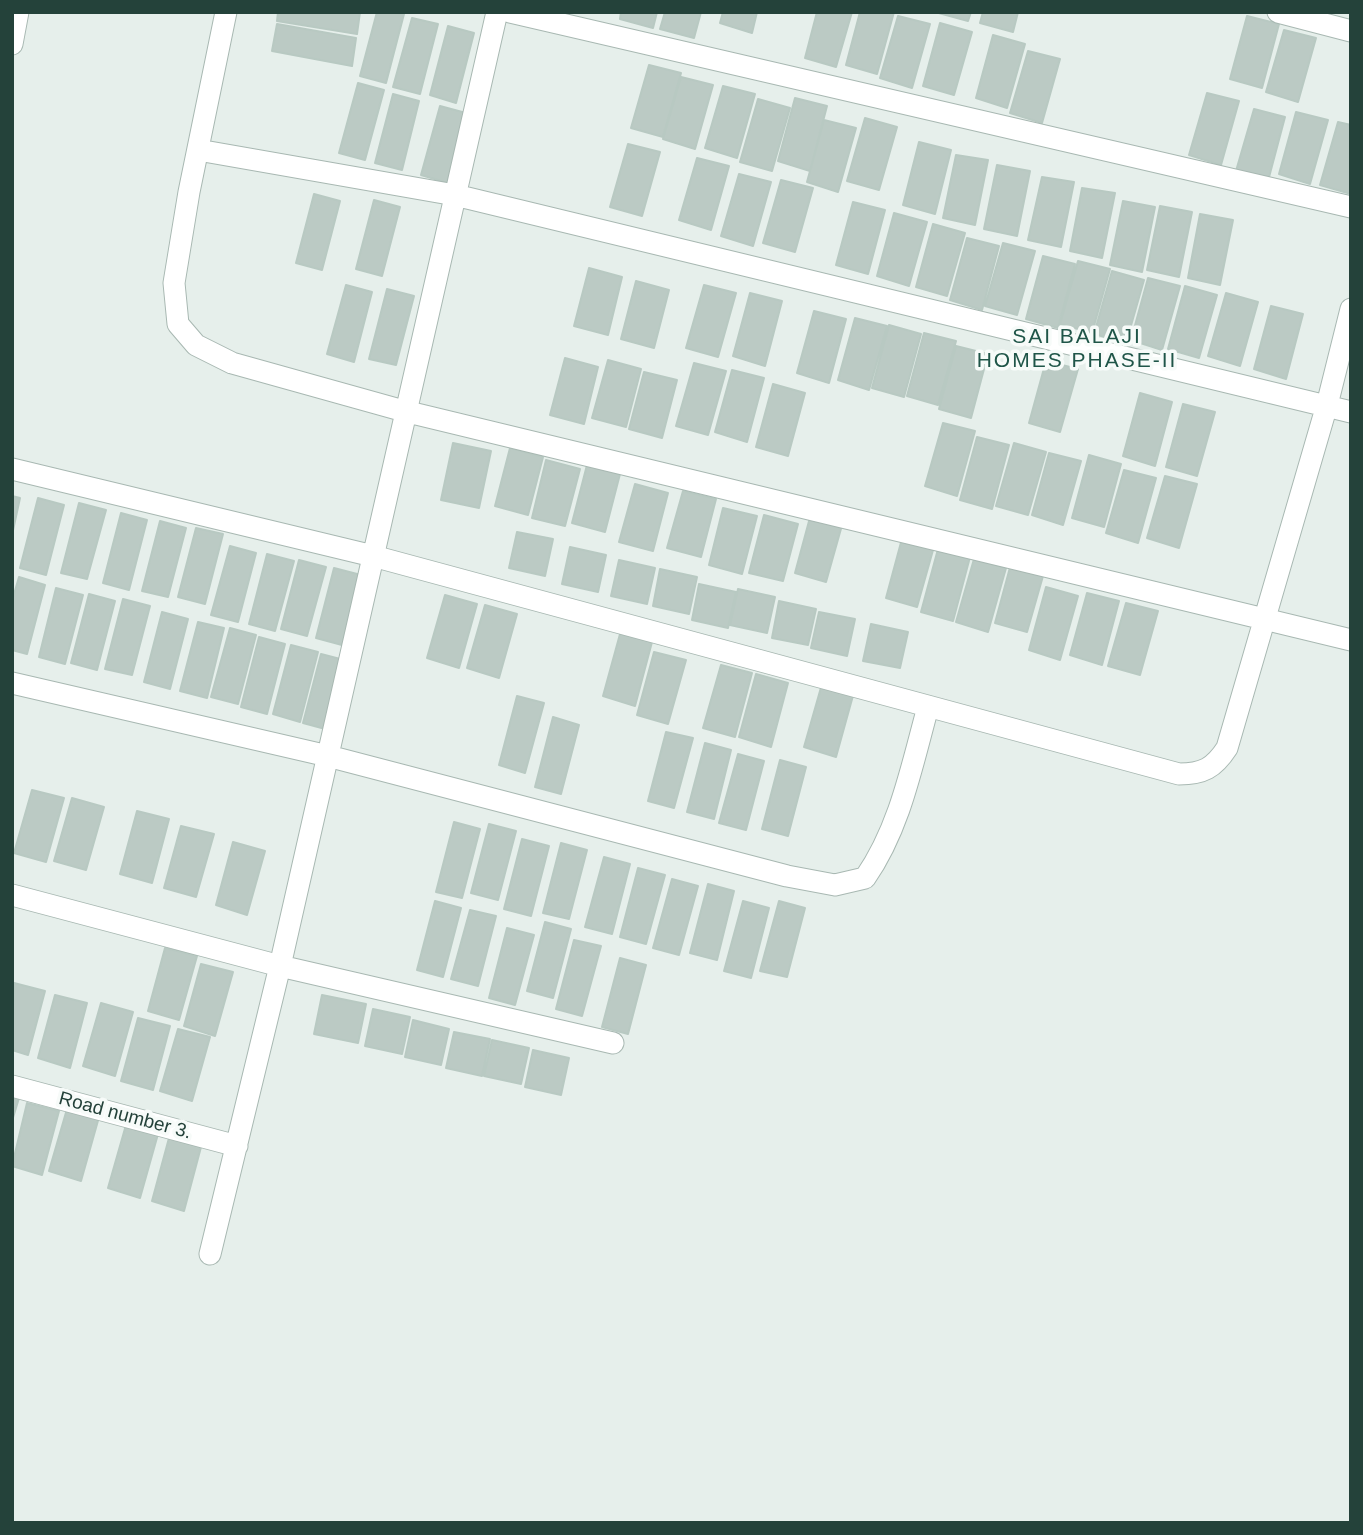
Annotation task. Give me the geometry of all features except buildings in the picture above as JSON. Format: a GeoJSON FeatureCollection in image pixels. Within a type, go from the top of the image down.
{"type":"FeatureCollection","features":[{"type":"Feature","properties":{"kind":"street"},"geometry":{"type":"LineString","coordinates":[[12,44],[18,12]]}},
{"type":"Feature","properties":{"kind":"street"},"geometry":{"type":"LineString","coordinates":[[226,12],[174,283],[177,324],[196,345],[232,363],[404,411],[1351,640]]}},
{"type":"Feature","properties":{"kind":"street"},"geometry":{"type":"LineString","coordinates":[[211,1254],[280,966],[404,411],[497,12]]}},
{"type":"Feature","properties":{"kind":"street"},"geometry":{"type":"LineString","coordinates":[[510,12],[1351,207]]}},
{"type":"Feature","properties":{"kind":"street"},"geometry":{"type":"LineString","coordinates":[[1278,12],[1351,31]]}},
{"type":"Feature","properties":{"kind":"street"},"geometry":{"type":"LineString","coordinates":[[198,150],[455,195],[1351,412]]}},
{"type":"Feature","properties":{"kind":"street"},"geometry":{"type":"LineString","coordinates":[[12,469],[373,556],[1179,774],[1199,774],[1217,763],[1227,748],[1327,405],[1351,309]]}},
{"type":"Feature","properties":{"kind":"street"},"geometry":{"type":"LineString","coordinates":[[12,683],[328,756],[787,876],[835,885],[865,878],[881,854],[902,799],[928,707]]}},
{"type":"Feature","properties":{"kind":"street"},"geometry":{"type":"LineString","coordinates":[[12,895],[280,966],[613,1043]]}},
{"type":"Feature","properties":{"kind":"street","name":"Road number 3."},"geometry":{"type":"LineString","coordinates":[[12,1086],[237,1146]]}},
{"type":"Feature","properties":{"kind":"district","name":"SAI BALAJI HOMES PHASE-II"},"geometry":{"type":"Point","coordinates":[1077,349]}}]}
